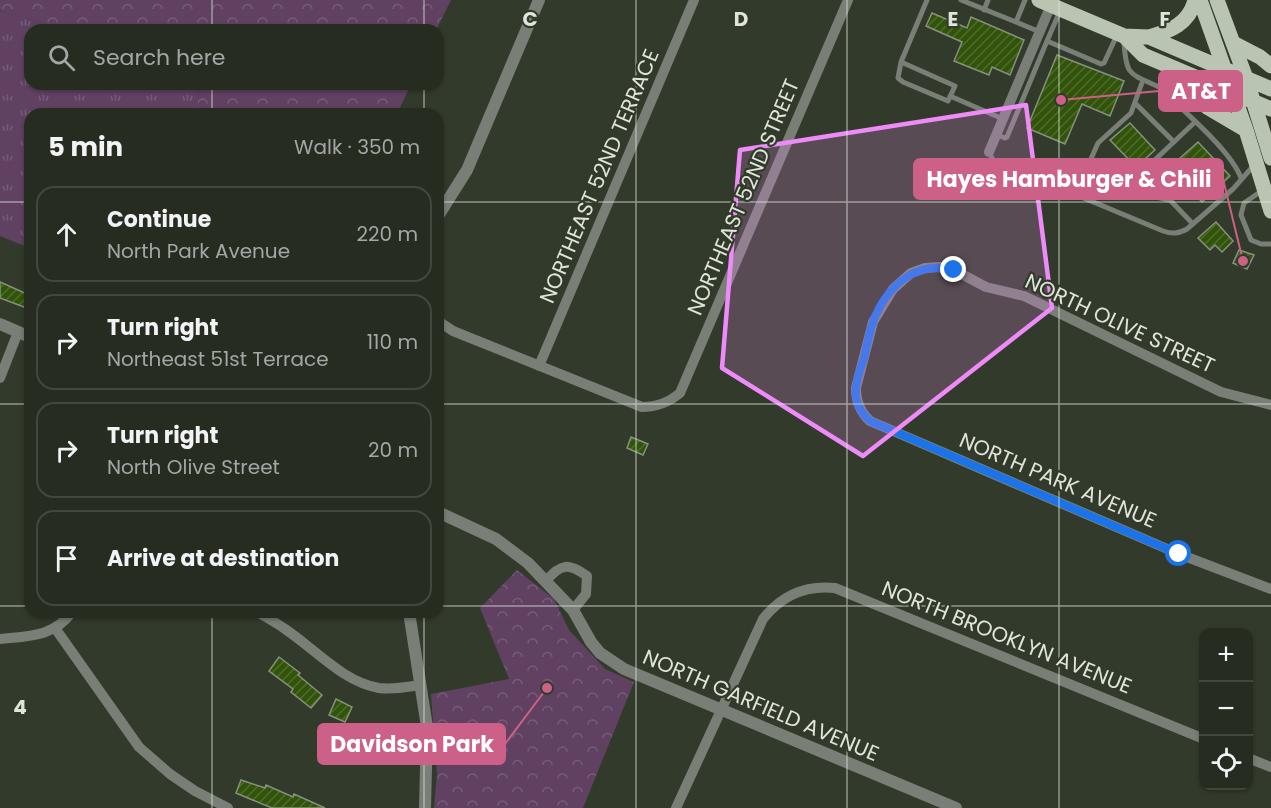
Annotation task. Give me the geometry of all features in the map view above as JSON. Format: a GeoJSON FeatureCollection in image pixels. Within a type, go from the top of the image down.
{"type":"FeatureCollection","features":[{"type":"Feature","properties":{"kind":"main road"},"geometry":{"type":"LineString","coordinates":[[1149,37],[1172,30],[1180,24],[1187,17],[1195,0]]}},
{"type":"Feature","properties":{"kind":"main road"},"geometry":{"type":"LineString","coordinates":[[1200,0],[1246,130],[1264,160]]}},
{"type":"Feature","properties":{"kind":"main road"},"geometry":{"type":"LineString","coordinates":[[1217,0],[1254,102],[1264,160],[1264,189],[1271,211]]}},
{"type":"Feature","properties":{"kind":"main road"},"geometry":{"type":"LineString","coordinates":[[1050,5],[1121,34],[1149,37],[1271,88]]}},
{"type":"Feature","properties":{"kind":"main road"},"geometry":{"type":"LineString","coordinates":[[1121,34],[1143,55],[1271,109]]}},
{"type":"Feature","properties":{"kind":"main road"},"geometry":{"type":"LineString","coordinates":[[1233,44],[1260,57],[1271,66]]}},
{"type":"Feature","properties":{"kind":"main road"},"geometry":{"type":"LineString","coordinates":[[1169,66],[1207,107],[1246,130]]}},
{"type":"Feature","properties":{"kind":"street"},"geometry":{"type":"LineString","coordinates":[[444,206],[467,170],[539,0]]}},
{"type":"Feature","properties":{"kind":"street","name":"NORTHEAST 52ND TERRACE"},"geometry":{"type":"LineString","coordinates":[[539,366],[694,0]]}},
{"type":"Feature","properties":{"kind":"street","name":"NORTHEAST 52ND STREET"},"geometry":{"type":"LineString","coordinates":[[539,366],[642,407],[666,403],[680,393],[848,0]]}},
{"type":"Feature","properties":{"kind":"street"},"geometry":{"type":"LineString","coordinates":[[989,152],[1050,5]]}},
{"type":"Feature","properties":{"kind":"street","name":"NORTH OLIVE STREET"},"geometry":{"type":"LineString","coordinates":[[865,416],[857,403],[856,388],[873,322],[893,288],[905,277],[932,267],[946,268],[986,286],[1024,296],[1204,384],[1248,400],[1271,405]]}},
{"type":"Feature","properties":{"kind":"street"},"geometry":{"type":"LineString","coordinates":[[0,324],[24,335],[0,378]]}},
{"type":"Feature","properties":{"kind":"street"},"geometry":{"type":"LineString","coordinates":[[444,325],[453,331],[539,366]]}},
{"type":"Feature","properties":{"kind":"street","name":"NORTH PARK AVENUE"},"geometry":{"type":"LineString","coordinates":[[865,416],[870,421],[1168,549],[1271,589]]}},
{"type":"Feature","properties":{"kind":"street","name":"NORTH GARFIELD AVENUE"},"geometry":{"type":"LineString","coordinates":[[444,515],[496,539],[528,563],[573,610],[591,642],[611,662],[956,808]]}},
{"type":"Feature","properties":{"kind":"street"},"geometry":{"type":"LineString","coordinates":[[546,581],[555,570],[565,566],[577,569],[587,576],[586,594],[573,610]]}},
{"type":"Feature","properties":{"kind":"street","name":"NORTH BROOKLYN AVENUE"},"geometry":{"type":"LineString","coordinates":[[720,709],[763,620],[772,608],[793,594],[812,588],[835,588],[1199,737]]}},
{"type":"Feature","properties":{"kind":"street"},"geometry":{"type":"LineString","coordinates":[[0,639],[35,636],[55,628],[66,618]]}},
{"type":"Feature","properties":{"kind":"street"},"geometry":{"type":"LineString","coordinates":[[268,618],[285,628],[348,676],[360,682],[387,688],[421,685]]}},
{"type":"Feature","properties":{"kind":"street"},"geometry":{"type":"LineString","coordinates":[[410,618],[427,727],[425,808]]}},
{"type":"Feature","properties":{"kind":"street"},"geometry":{"type":"LineString","coordinates":[[55,628],[139,747],[170,774],[195,791],[228,808]]}},
{"type":"Feature","properties":{"kind":"street"},"geometry":{"type":"LineString","coordinates":[[676,808],[720,709]]}},
{"type":"Feature","properties":{"kind":"street"},"geometry":{"type":"LineString","coordinates":[[1253,760],[1271,767]]}},
{"type":"Feature","properties":{"kind":"lane"},"geometry":{"type":"LineString","coordinates":[[902,62],[955,86],[948,102],[899,80],[898,74],[902,62],[927,0]]}},
{"type":"Feature","properties":{"kind":"lane"},"geometry":{"type":"LineString","coordinates":[[961,0],[1040,32]]}},
{"type":"Feature","properties":{"kind":"lane"},"geometry":{"type":"LineString","coordinates":[[984,9],[988,0]]}},
{"type":"Feature","properties":{"kind":"lane"},"geometry":{"type":"LineString","coordinates":[[1016,22],[1025,0]]}},
{"type":"Feature","properties":{"kind":"lane"},"geometry":{"type":"LineString","coordinates":[[997,135],[1007,137],[1047,41],[1050,5]]}},
{"type":"Feature","properties":{"kind":"lane"},"geometry":{"type":"LineString","coordinates":[[1047,41],[1101,64],[1104,63],[1121,34]]}},
{"type":"Feature","properties":{"kind":"lane"},"geometry":{"type":"LineString","coordinates":[[1121,34],[1127,69],[1135,76],[1158,87],[1195,122],[1224,151],[1241,178]]}},
{"type":"Feature","properties":{"kind":"lane"},"geometry":{"type":"LineString","coordinates":[[1158,87],[1169,66]]}},
{"type":"Feature","properties":{"kind":"lane"},"geometry":{"type":"LineString","coordinates":[[1075,195],[1098,143],[1131,112],[1143,80]]}},
{"type":"Feature","properties":{"kind":"lane"},"geometry":{"type":"LineString","coordinates":[[950,96],[1003,119]]}},
{"type":"Feature","properties":{"kind":"lane"},"geometry":{"type":"LineString","coordinates":[[1135,103],[1174,142]]}},
{"type":"Feature","properties":{"kind":"lane"},"geometry":{"type":"LineString","coordinates":[[1123,190],[1195,122]]}},
{"type":"Feature","properties":{"kind":"lane"},"geometry":{"type":"LineString","coordinates":[[989,152],[993,160],[1173,234],[1181,233],[1193,224],[1233,189],[1241,178],[1264,160]]}},
{"type":"Feature","properties":{"kind":"lane"},"geometry":{"type":"LineString","coordinates":[[1083,174],[1123,190],[1170,200],[1193,224]]}},
{"type":"Feature","properties":{"kind":"lane"},"geometry":{"type":"LineString","coordinates":[[1264,189],[1244,203],[1241,215],[1251,240],[1261,244],[1271,244]]}},
{"type":"Feature","properties":{"kind":"highlighted area"},"geometry":{"type":"Polygon","coordinates":[[[1026,105],[1052,308],[863,456],[722,368],[740,150],[1026,105]]]}},
{"type":"Feature","properties":{"kind":"green space"},"geometry":{"type":"Polygon","coordinates":[[[0,0],[451,0],[439,24],[43,24],[0,11],[0,0]]]}},
{"type":"Feature","properties":{"kind":"green space"},"geometry":{"type":"Polygon","coordinates":[[[0,11],[43,24],[24,24],[24,90],[200,90],[197,108],[24,108],[24,246],[0,236],[0,11]]]}},
{"type":"Feature","properties":{"kind":"green space"},"geometry":{"type":"Polygon","coordinates":[[[200,90],[408,90],[400,108],[197,108],[200,90]]]}},
{"type":"Feature","properties":{"kind":"green space"},"geometry":{"type":"Polygon","coordinates":[[[517,570],[554,599],[569,630],[605,669],[634,682],[583,808],[434,808],[437,773],[431,694],[509,679],[480,608],[517,570]]]}},
{"type":"Feature","properties":{"kind":"building"},"geometry":{"type":"Polygon","coordinates":[[[932,13],[967,28],[971,17],[1024,40],[1010,75],[992,67],[989,75],[954,61],[962,42],[926,26],[932,13]]]}},
{"type":"Feature","properties":{"kind":"building"},"geometry":{"type":"Polygon","coordinates":[[[1057,55],[1124,81],[1110,116],[1082,104],[1065,144],[1027,128],[1057,55]]]}},
{"type":"Feature","properties":{"kind":"building"},"geometry":{"type":"Polygon","coordinates":[[[1130,123],[1155,150],[1136,167],[1110,140],[1130,123]]]}},
{"type":"Feature","properties":{"kind":"building"},"geometry":{"type":"Polygon","coordinates":[[[1198,142],[1230,176],[1202,202],[1170,167],[1198,142]]]}},
{"type":"Feature","properties":{"kind":"building"},"geometry":{"type":"Polygon","coordinates":[[[1216,222],[1233,241],[1222,252],[1215,245],[1210,250],[1198,238],[1216,222]]]}},
{"type":"Feature","properties":{"kind":"building"},"geometry":{"type":"Polygon","coordinates":[[[1239,250],[1254,255],[1247,269],[1233,263],[1239,250]]]}},
{"type":"Feature","properties":{"kind":"building"},"geometry":{"type":"Polygon","coordinates":[[[0,282],[24,293],[24,307],[0,298],[0,282]]]}},
{"type":"Feature","properties":{"kind":"building"},"geometry":{"type":"Polygon","coordinates":[[[631,437],[648,444],[643,455],[627,448],[631,437]]]}},
{"type":"Feature","properties":{"kind":"building"},"geometry":{"type":"Polygon","coordinates":[[[279,657],[300,673],[298,675],[322,695],[311,708],[291,692],[293,689],[269,671],[279,657]]]}},
{"type":"Feature","properties":{"kind":"building"},"geometry":{"type":"Polygon","coordinates":[[[336,699],[352,707],[345,722],[329,715],[336,699]]]}},
{"type":"Feature","properties":{"kind":"building"},"geometry":{"type":"Polygon","coordinates":[[[241,780],[265,788],[266,785],[293,797],[294,794],[325,808],[272,808],[236,793],[241,780]]]}},
{"type":"Feature","properties":{"kind":"place","name":"AT&T"},"geometry":{"type":"Point","coordinates":[1061,100]}},
{"type":"Feature","properties":{"kind":"place","name":"Hayes Hamburger & Chili"},"geometry":{"type":"Point","coordinates":[1243,261]}},
{"type":"Feature","properties":{"kind":"place","name":"Davidson Park"},"geometry":{"type":"Point","coordinates":[547,688]}},
{"type":"Feature","properties":{"kind":"route"},"geometry":{"type":"LineString","coordinates":[[954,270],[932,267],[919,270],[905,277],[893,288],[873,322],[856,388],[860,410],[870,421],[1179,554]]}}]}
